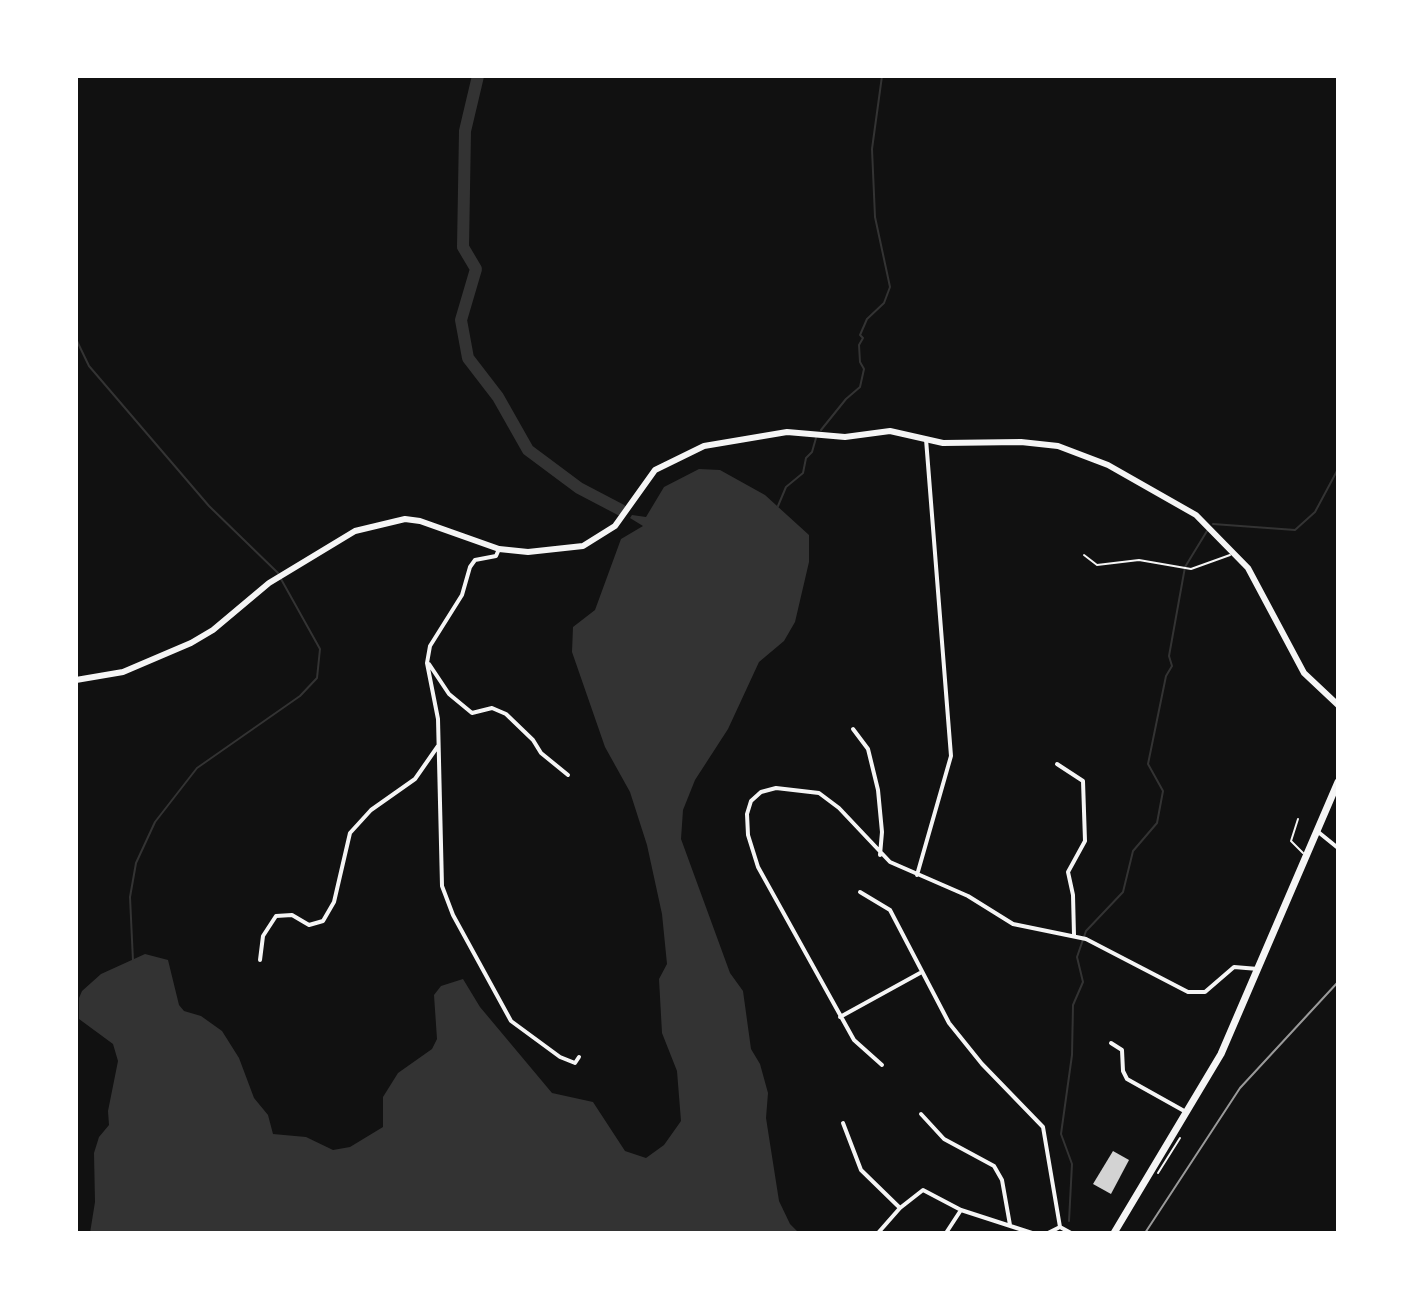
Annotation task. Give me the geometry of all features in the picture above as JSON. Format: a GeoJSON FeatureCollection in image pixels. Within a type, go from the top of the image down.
{"type":"FeatureCollection","features":[{"type":"Feature","properties":{"kind":"main road"},"geometry":{"type":"LineString","coordinates":[[76,680],[123,672],[191,643],[279,576],[355,531],[389,521],[420,521],[499,549],[561,550],[596,540],[615,526],[655,470],[704,446],[801,431],[845,437],[900,431],[943,443],[1043,443],[1078,453],[1196,515],[1235,553],[1263,589],[1304,673],[1338,705]]}},
{"type":"Feature","properties":{"kind":"main road"},"geometry":{"type":"LineString","coordinates":[[1114,1233],[1221,1054],[1338,782]]}},
{"type":"Feature","properties":{"kind":"street"},"geometry":{"type":"LineString","coordinates":[[917,875],[934,823],[951,748],[926,439]]}},
{"type":"Feature","properties":{"kind":"street"},"geometry":{"type":"LineString","coordinates":[[499,549],[496,556],[475,560],[470,567],[462,595],[430,646],[427,663],[438,719],[439,838],[446,902],[511,1021],[560,1057],[575,1063],[579,1057]]}},
{"type":"Feature","properties":{"kind":"street"},"geometry":{"type":"LineString","coordinates":[[427,663],[449,694],[472,713],[492,708],[506,714],[533,740],[541,753],[568,775]]}},
{"type":"Feature","properties":{"kind":"street"},"geometry":{"type":"LineString","coordinates":[[853,729],[868,749],[878,790],[882,832],[880,855]]}},
{"type":"Feature","properties":{"kind":"street"},"geometry":{"type":"LineString","coordinates":[[260,960],[263,936],[276,916],[292,915],[309,925],[323,921],[334,902],[350,833],[371,810],[415,779],[439,744]]}},
{"type":"Feature","properties":{"kind":"street"},"geometry":{"type":"LineString","coordinates":[[1057,764],[1081,777],[1084,791],[1085,841],[1068,872],[1077,936]]}},
{"type":"Feature","properties":{"kind":"street"},"geometry":{"type":"LineString","coordinates":[[882,1065],[864,1052],[840,1017],[758,867],[748,835],[749,807],[755,796],[769,789],[819,793],[847,816],[880,855],[917,875],[968,896],[1013,924],[1086,939],[1188,992],[1205,992],[1234,967],[1258,969]]}},
{"type":"Feature","properties":{"kind":"street"},"geometry":{"type":"LineString","coordinates":[[1317,831],[1338,848]]}},
{"type":"Feature","properties":{"kind":"street"},"geometry":{"type":"LineString","coordinates":[[860,892],[890,910],[920,973],[959,1038],[1046,1132],[1060,1227]]}},
{"type":"Feature","properties":{"kind":"street"},"geometry":{"type":"LineString","coordinates":[[840,1017],[920,973]]}},
{"type":"Feature","properties":{"kind":"street"},"geometry":{"type":"LineString","coordinates":[[1111,1043],[1122,1050],[1127,1079],[1186,1112]]}},
{"type":"Feature","properties":{"kind":"street"},"geometry":{"type":"LineString","coordinates":[[921,1114],[944,1139],[994,1166],[1002,1180],[1010,1225]]}},
{"type":"Feature","properties":{"kind":"street"},"geometry":{"type":"LineString","coordinates":[[843,1123],[861,1170],[900,1208]]}},
{"type":"Feature","properties":{"kind":"street"},"geometry":{"type":"LineString","coordinates":[[878,1233],[900,1208],[923,1190],[961,1210],[1032,1233]]}},
{"type":"Feature","properties":{"kind":"street"},"geometry":{"type":"LineString","coordinates":[[946,1233],[961,1210]]}},
{"type":"Feature","properties":{"kind":"street"},"geometry":{"type":"LineString","coordinates":[[1048,1233],[1060,1227]]}},
{"type":"Feature","properties":{"kind":"street"},"geometry":{"type":"LineString","coordinates":[[1060,1227],[1071,1233]]}},
{"type":"Feature","properties":{"kind":"lane"},"geometry":{"type":"LineString","coordinates":[[1084,555],[1097,565],[1139,560],[1186,569],[1201,567],[1235,553]]}},
{"type":"Feature","properties":{"kind":"lane"},"geometry":{"type":"LineString","coordinates":[[1298,819],[1291,841],[1307,855]]}},
{"type":"Feature","properties":{"kind":"shaded area"},"geometry":{"type":"Polygon","coordinates":[[[699,469],[720,470],[765,495],[809,535],[809,562],[795,622],[784,641],[759,662],[728,729],[695,780],[683,810],[681,839],[730,973],[743,991],[751,1049],[760,1064],[768,1093],[766,1118],[779,1201],[790,1224],[799,1233],[90,1233],[95,1202],[94,1153],[99,1137],[109,1125],[108,1111],[118,1061],[113,1044],[79,1019],[79,998],[82,991],[101,974],[145,954],[168,960],[179,1005],[184,1011],[201,1016],[222,1031],[239,1058],[254,1098],[268,1115],[273,1134],[306,1137],[333,1150],[350,1147],[383,1127],[383,1097],[398,1073],[432,1049],[437,1039],[434,995],[441,986],[463,979],[480,1007],[552,1093],[593,1102],[625,1151],[646,1158],[664,1145],[681,1121],[677,1071],[662,1033],[659,979],[667,964],[662,914],[647,845],[630,792],[605,747],[572,652],[573,627],[595,610],[621,539],[643,526],[630,518],[632,515],[646,517],[664,487],[699,469]]]}},
{"type":"Feature","properties":{"kind":"building"},"geometry":{"type":"Polygon","coordinates":[[[1113,1151],[1129,1160],[1111,1194],[1093,1184],[1113,1151]]]}},
{"type":"Feature","properties":{"kind":"waterway"},"geometry":{"type":"LineString","coordinates":[[478,76],[465,131],[463,247],[476,269],[461,320],[468,358],[498,397],[528,450],[579,488],[621,510]]}},
{"type":"Feature","properties":{"kind":"waterway"},"geometry":{"type":"LineString","coordinates":[[821,430],[860,387],[864,369],[860,362],[859,345],[863,338],[860,335],[867,319],[884,303],[890,287],[875,217],[872,149],[882,76]]}},
{"type":"Feature","properties":{"kind":"waterway"},"geometry":{"type":"LineString","coordinates":[[76,339],[89,366],[209,506],[278,573]]}},
{"type":"Feature","properties":{"kind":"waterway"},"geometry":{"type":"LineString","coordinates":[[778,506],[786,487],[803,473],[806,458],[812,452],[816,438]]}},
{"type":"Feature","properties":{"kind":"waterway"},"geometry":{"type":"LineString","coordinates":[[1213,524],[1295,530],[1315,512],[1338,469]]}},
{"type":"Feature","properties":{"kind":"waterway"},"geometry":{"type":"LineString","coordinates":[[1069,1221],[1072,1164],[1061,1134],[1072,1055],[1073,1005],[1083,982],[1077,957],[1086,931],[1123,892],[1133,851],[1157,823],[1163,791],[1148,764],[1166,676],[1172,666],[1169,656],[1185,567],[1207,531]]}},
{"type":"Feature","properties":{"kind":"waterway"},"geometry":{"type":"LineString","coordinates":[[133,961],[130,897],[136,863],[155,822],[197,768],[300,696],[317,678],[320,649],[281,579]]}},
{"type":"Feature","properties":{"kind":"railway"},"geometry":{"type":"LineString","coordinates":[[1145,1233],[1240,1088],[1338,982]]}}]}
